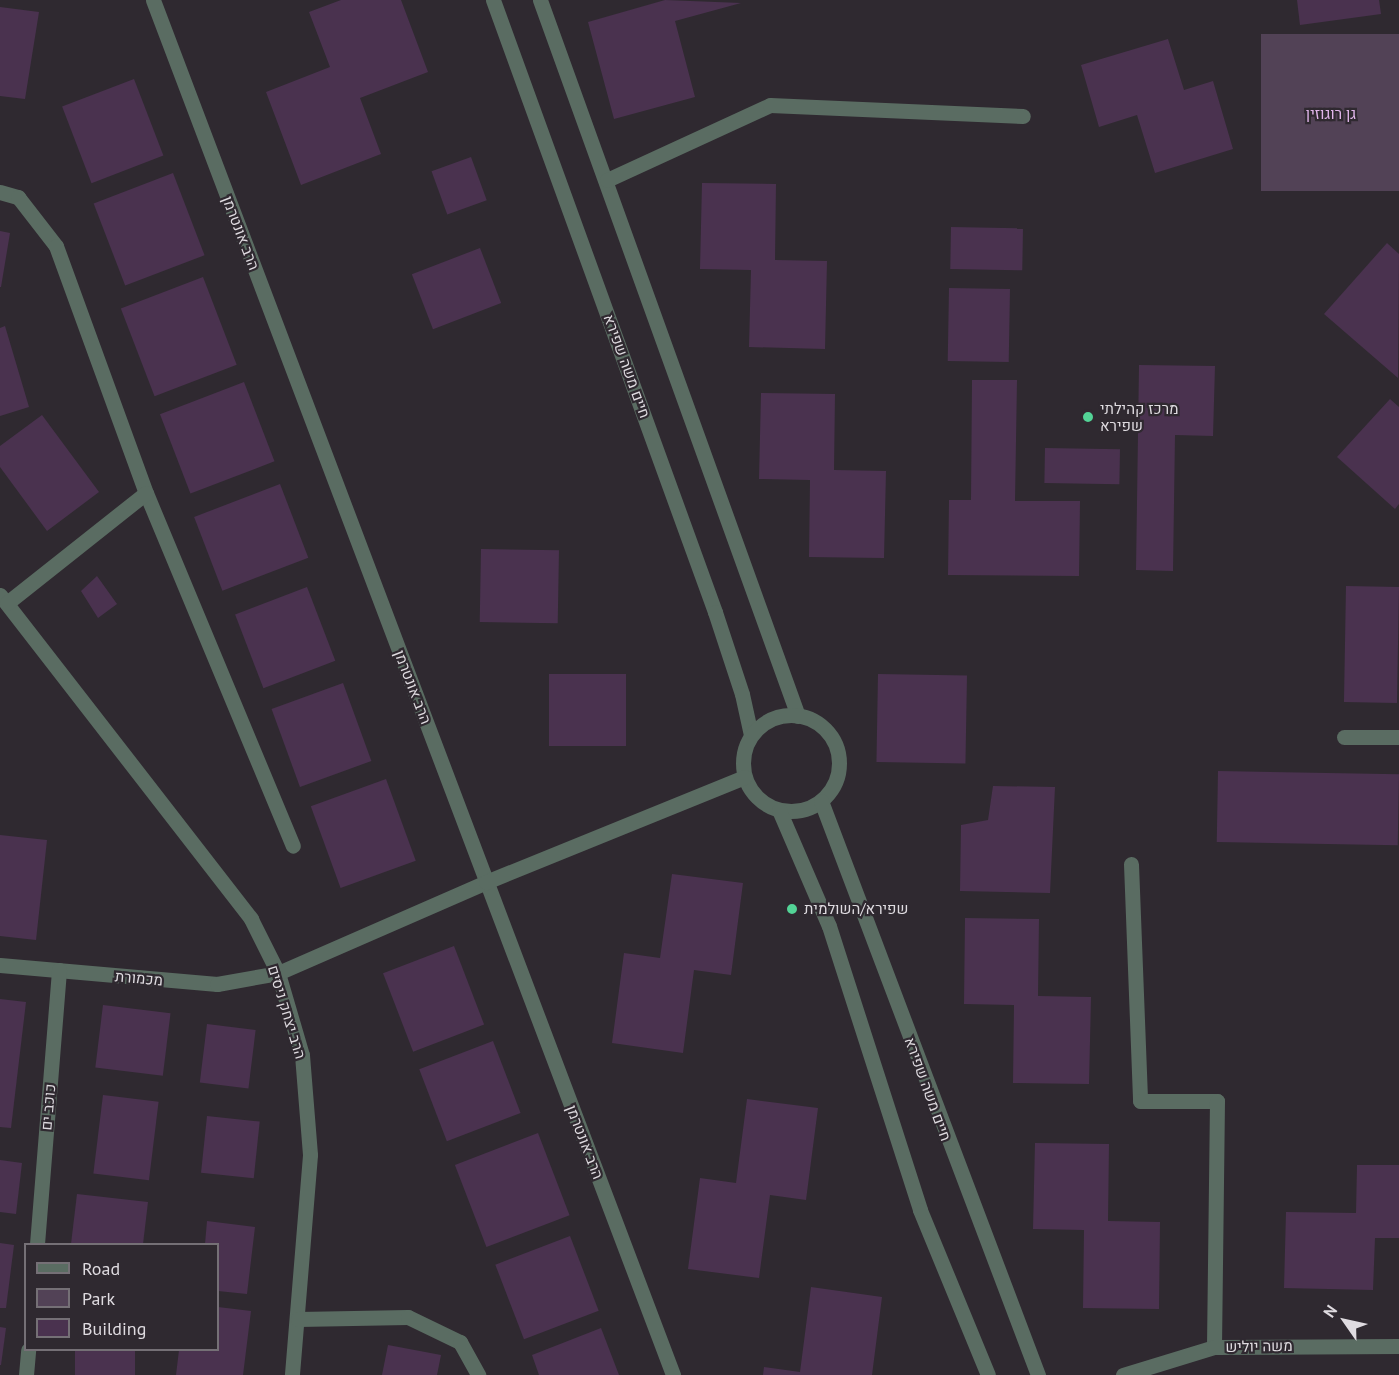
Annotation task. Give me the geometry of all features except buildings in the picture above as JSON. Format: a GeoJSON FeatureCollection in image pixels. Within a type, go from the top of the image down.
{"type":"FeatureCollection","features":[{"type":"Feature","properties":{"kind":"street","name":"הרב אונטרמן"},"geometry":{"type":"LineString","coordinates":[[153,0],[673,1375]]}},
{"type":"Feature","properties":{"kind":"street","name":"חיים משה שפירא"},"geometry":{"type":"LineString","coordinates":[[493,0],[715,612],[742,694],[751,735]]}},
{"type":"Feature","properties":{"kind":"street"},"geometry":{"type":"LineString","coordinates":[[540,0],[607,180],[798,716]]}},
{"type":"Feature","properties":{"kind":"street"},"geometry":{"type":"LineString","coordinates":[[607,180],[770,105],[1023,116]]}},
{"type":"Feature","properties":{"kind":"street"},"geometry":{"type":"LineString","coordinates":[[0,192],[18,197],[56,246],[146,493],[293,846]]}},
{"type":"Feature","properties":{"kind":"street"},"geometry":{"type":"LineString","coordinates":[[3,599],[146,493]]}},
{"type":"Feature","properties":{"kind":"street","name":"הרב יצחק ניסים"},"geometry":{"type":"LineString","coordinates":[[3,599],[251,919],[278,973],[302,1055],[310,1155],[292,1375]]}},
{"type":"Feature","properties":{"kind":"street"},"geometry":{"type":"LineString","coordinates":[[798,716],[819,725],[835,743],[837,775],[821,801],[794,812],[779,810],[757,798],[744,777],[745,748],[751,735],[771,719],[798,716]]}},
{"type":"Feature","properties":{"kind":"street"},"geometry":{"type":"LineString","coordinates":[[1344,737],[1399,737]]}},
{"type":"Feature","properties":{"kind":"street","name":"מכמורת"},"geometry":{"type":"LineString","coordinates":[[0,964],[217,984],[278,973],[486,882],[744,777]]}},
{"type":"Feature","properties":{"kind":"street","name":"חיים משה שפירא"},"geometry":{"type":"LineString","coordinates":[[821,801],[1038,1375]]}},
{"type":"Feature","properties":{"kind":"street"},"geometry":{"type":"LineString","coordinates":[[779,810],[829,926],[920,1210],[988,1375]]}},
{"type":"Feature","properties":{"kind":"street"},"geometry":{"type":"LineString","coordinates":[[1131,864],[1140,1101],[1216,1101],[1214,1347]]}},
{"type":"Feature","properties":{"kind":"street","name":"כוכב ים"},"geometry":{"type":"LineString","coordinates":[[37,1243],[59,970]]}},
{"type":"Feature","properties":{"kind":"street"},"geometry":{"type":"LineString","coordinates":[[298,1319],[408,1317],[460,1342],[478,1375]]}},
{"type":"Feature","properties":{"kind":"street","name":"משה יוליש"},"geometry":{"type":"LineString","coordinates":[[1123,1375],[1214,1347],[1399,1346]]}},
{"type":"Feature","properties":{"kind":"street"},"geometry":{"type":"LineString","coordinates":[[26,1375],[28,1351]]}},
{"type":"Feature","properties":{"kind":"green space","name":"גן רוגוזין"},"geometry":{"type":"Polygon","coordinates":[[[1261,34],[1399,34],[1399,191],[1261,191],[1261,34]]]}},
{"type":"Feature","properties":{"kind":"place","name":"מרכז קהילתי שפירא"},"geometry":{"type":"Point","coordinates":[1088,417]}},
{"type":"Feature","properties":{"kind":"place","name":"שפירא/השולמית"},"geometry":{"type":"Point","coordinates":[792,909]}}]}
